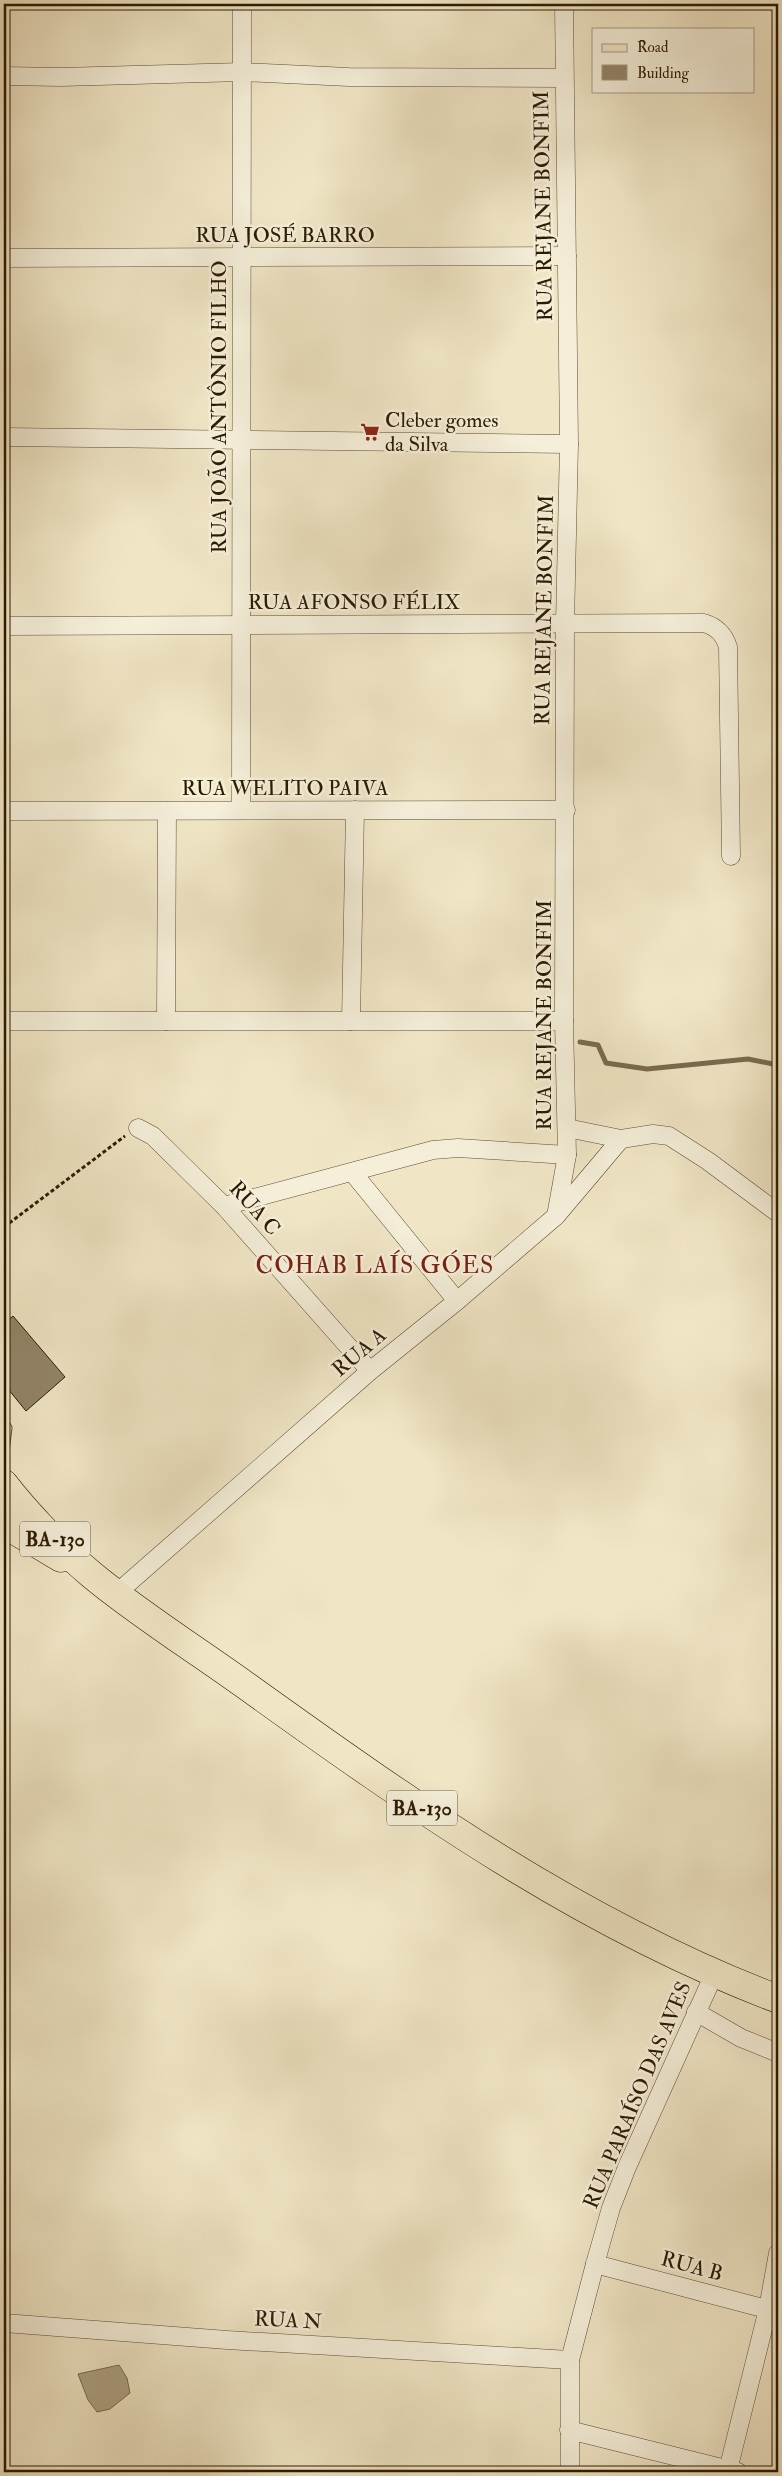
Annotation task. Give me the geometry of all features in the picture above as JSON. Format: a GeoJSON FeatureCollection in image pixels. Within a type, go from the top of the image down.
{"type":"FeatureCollection","features":[{"type":"Feature","properties":{"kind":"main road","name":"BA-130"},"geometry":{"type":"LineString","coordinates":[[9,1504],[92,1575],[362,1769],[464,1836],[540,1884],[611,1924],[778,1999]]}},
{"type":"Feature","properties":{"kind":"street","name":"RUA JOÃO ANTÔNIO FILHO"},"geometry":{"type":"LineString","coordinates":[[241,810],[242,4]]}},
{"type":"Feature","properties":{"kind":"street","name":"RUA REJANE BONFIM"},"geometry":{"type":"LineString","coordinates":[[556,1216],[567,1155],[564,1021],[565,624],[569,444],[563,78],[564,4]]}},
{"type":"Feature","properties":{"kind":"street"},"geometry":{"type":"LineString","coordinates":[[4,76],[61,77],[242,72],[340,76],[563,78]]}},
{"type":"Feature","properties":{"kind":"street","name":"RUA JOSÉ BARRO"},"geometry":{"type":"LineString","coordinates":[[4,258],[567,256]]}},
{"type":"Feature","properties":{"kind":"street"},"geometry":{"type":"LineString","coordinates":[[4,438],[569,444]]}},
{"type":"Feature","properties":{"kind":"street","name":"RUA AFONSO FÉLIX"},"geometry":{"type":"LineString","coordinates":[[4,626],[704,623],[718,630],[724,636],[728,647],[731,856]]}},
{"type":"Feature","properties":{"kind":"street"},"geometry":{"type":"LineString","coordinates":[[166,1021],[167,810]]}},
{"type":"Feature","properties":{"kind":"street"},"geometry":{"type":"LineString","coordinates":[[351,1021],[355,810]]}},
{"type":"Feature","properties":{"kind":"street","name":"RUA WELITO PAIVA"},"geometry":{"type":"LineString","coordinates":[[4,811],[566,810]]}},
{"type":"Feature","properties":{"kind":"street"},"geometry":{"type":"LineString","coordinates":[[4,1021],[564,1021]]}},
{"type":"Feature","properties":{"kind":"street","name":"RUA C"},"geometry":{"type":"LineString","coordinates":[[138,1128],[153,1136],[224,1206],[370,1371]]}},
{"type":"Feature","properties":{"kind":"street"},"geometry":{"type":"LineString","coordinates":[[567,1128],[621,1139],[653,1134],[669,1136],[778,1212]]}},
{"type":"Feature","properties":{"kind":"street","name":"RUA A"},"geometry":{"type":"LineString","coordinates":[[117,1593],[370,1371],[457,1302],[556,1216],[621,1139]]}},
{"type":"Feature","properties":{"kind":"street"},"geometry":{"type":"LineString","coordinates":[[224,1206],[353,1173],[433,1150],[458,1148],[567,1155]]}},
{"type":"Feature","properties":{"kind":"street"},"geometry":{"type":"LineString","coordinates":[[353,1173],[457,1302]]}},
{"type":"Feature","properties":{"kind":"street","name":"RUA PARAÍSO DAS AVES"},"geometry":{"type":"LineString","coordinates":[[570,2472],[570,2360],[611,2208],[715,1972]]}},
{"type":"Feature","properties":{"kind":"street"},"geometry":{"type":"LineString","coordinates":[[696,2012],[741,2038],[778,2053]]}},
{"type":"Feature","properties":{"kind":"street"},"geometry":{"type":"LineString","coordinates":[[569,2430],[733,2471],[773,2311],[778,2253]]}},
{"type":"Feature","properties":{"kind":"street","name":"RUA B"},"geometry":{"type":"LineString","coordinates":[[595,2264],[773,2311]]}},
{"type":"Feature","properties":{"kind":"street","name":"RUA N"},"geometry":{"type":"LineString","coordinates":[[4,2323],[227,2340],[570,2360]]}},
{"type":"Feature","properties":{"kind":"lane"},"geometry":{"type":"LineString","coordinates":[[4,1423],[7,1428],[4,1451]]}},
{"type":"Feature","properties":{"kind":"path"},"geometry":{"type":"LineString","coordinates":[[4,1227],[127,1134],[138,1128]]}},
{"type":"Feature","properties":{"kind":"shaded area"},"geometry":{"type":"Polygon","coordinates":[[[119,2365],[127,2378],[130,2393],[110,2409],[97,2412],[88,2400],[78,2374],[119,2365]]]}},
{"type":"Feature","properties":{"kind":"building"},"geometry":{"type":"Polygon","coordinates":[[[13,1316],[65,1377],[26,1411],[4,1384],[4,1324],[13,1316]]]}},
{"type":"Feature","properties":{"kind":"waterway"},"geometry":{"type":"LineString","coordinates":[[580,1042],[598,1045],[606,1063],[647,1069],[748,1059],[778,1065]]}},
{"type":"Feature","properties":{"kind":"place","name":"Cleber gomes da Silva"},"geometry":{"type":"Point","coordinates":[370,432]}},
{"type":"Feature","properties":{"kind":"district","name":"COHAB LAÍS GÓES"},"geometry":{"type":"Point","coordinates":[375,1265]}}]}
